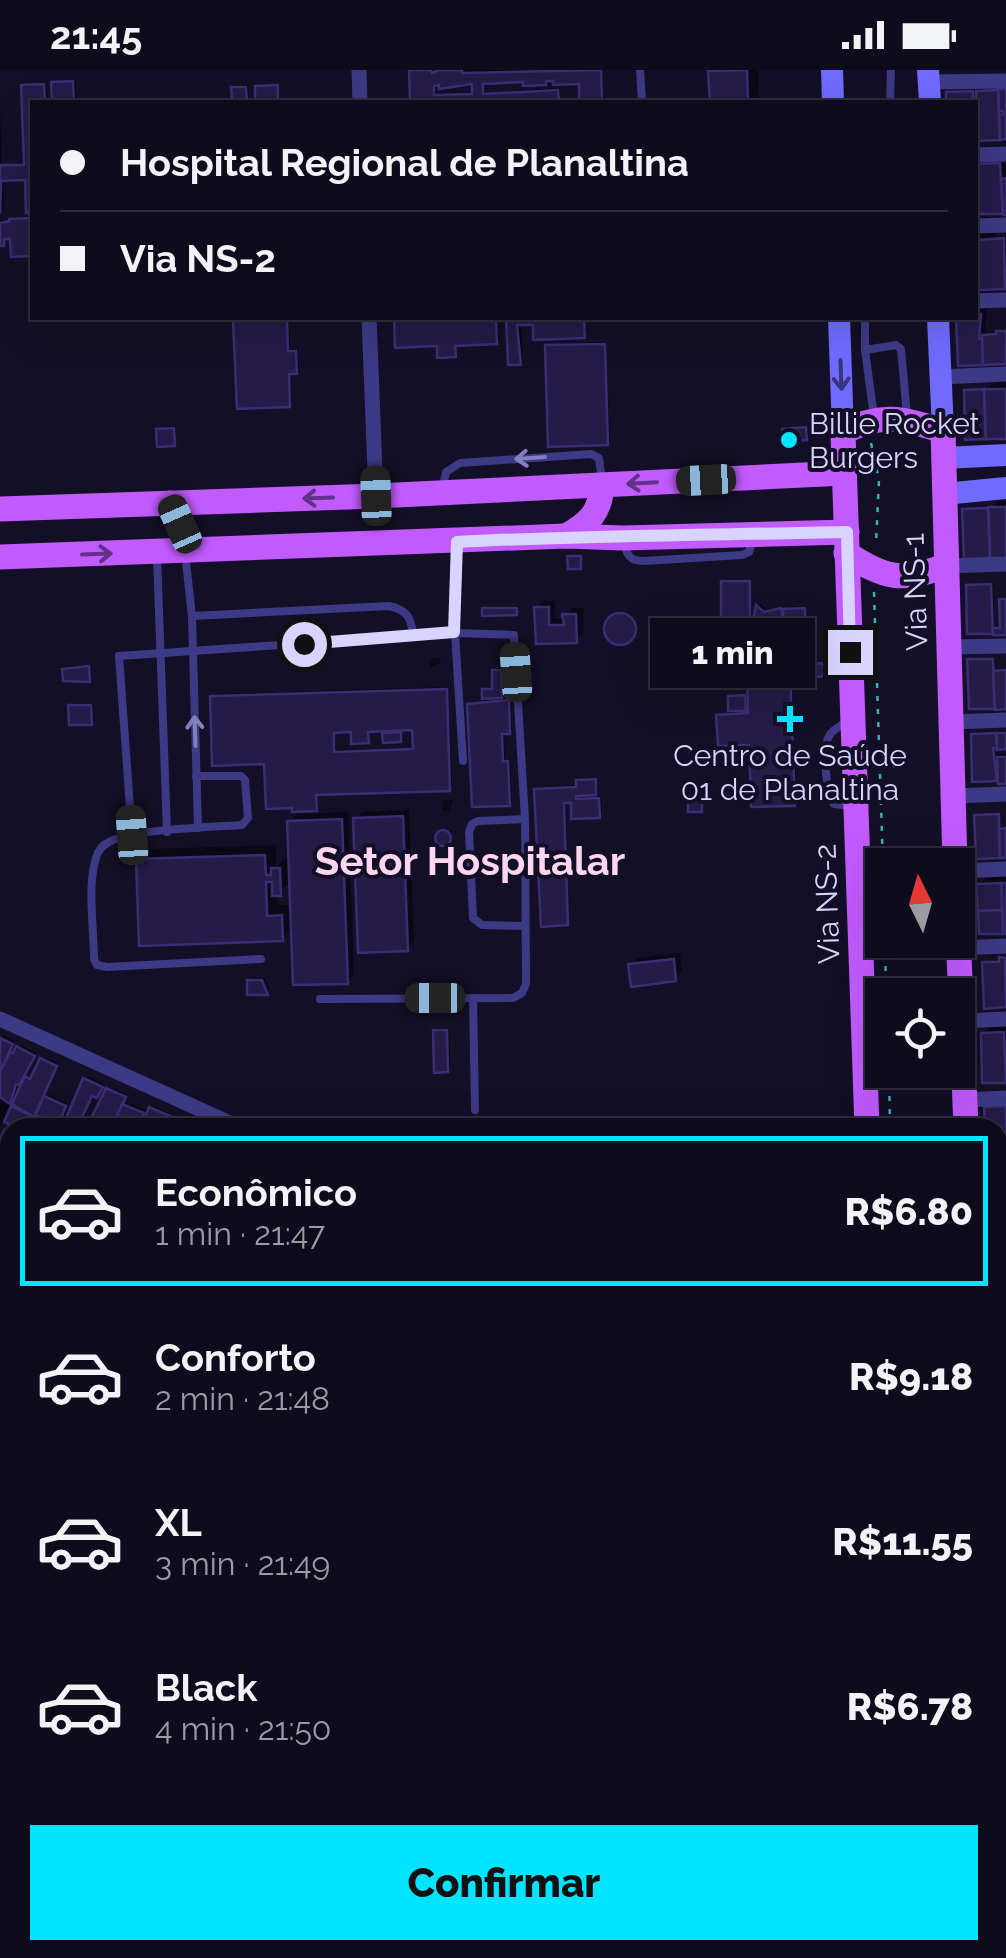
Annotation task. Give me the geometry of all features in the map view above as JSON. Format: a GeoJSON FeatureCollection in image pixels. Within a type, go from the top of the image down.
{"type":"FeatureCollection","features":[{"type":"Feature","properties":{"kind":"main road"},"geometry":{"type":"LineString","coordinates":[[842,433],[865,420],[908,421],[942,431]]}},
{"type":"Feature","properties":{"kind":"main road","name":"Via NS-1"},"geometry":{"type":"LineString","coordinates":[[942,431],[955,848]]}},
{"type":"Feature","properties":{"kind":"main road","name":"Via NS-2"},"geometry":{"type":"LineString","coordinates":[[842,433],[868,1118]]}},
{"type":"Feature","properties":{"kind":"main road"},"geometry":{"type":"LineString","coordinates":[[0,509],[844,474]]}},
{"type":"Feature","properties":{"kind":"main road"},"geometry":{"type":"LineString","coordinates":[[566,536],[589,523],[597,512],[602,485]]}},
{"type":"Feature","properties":{"kind":"main road"},"geometry":{"type":"LineString","coordinates":[[170,503],[184,536],[185,550]]}},
{"type":"Feature","properties":{"kind":"main road"},"geometry":{"type":"LineString","coordinates":[[0,558],[566,536],[753,534],[847,543],[874,572],[894,577],[918,576],[945,566]]}},
{"type":"Feature","properties":{"kind":"main road"},"geometry":{"type":"LineString","coordinates":[[964,1088],[965,1118]]}},
{"type":"Feature","properties":{"kind":"street"},"geometry":{"type":"LineString","coordinates":[[359,70],[360,100]]}},
{"type":"Feature","properties":{"kind":"street"},"geometry":{"type":"LineString","coordinates":[[832,70],[833,100]]}},
{"type":"Feature","properties":{"kind":"street"},"geometry":{"type":"LineString","coordinates":[[929,85],[1006,81]]}},
{"type":"Feature","properties":{"kind":"street"},"geometry":{"type":"LineString","coordinates":[[978,155],[1006,154]]}},
{"type":"Feature","properties":{"kind":"street"},"geometry":{"type":"LineString","coordinates":[[978,226],[1006,226]]}},
{"type":"Feature","properties":{"kind":"street"},"geometry":{"type":"LineString","coordinates":[[978,301],[1006,300]]}},
{"type":"Feature","properties":{"kind":"street"},"geometry":{"type":"LineString","coordinates":[[369,320],[376,496]]}},
{"type":"Feature","properties":{"kind":"street","name":"Via NS-2"},"geometry":{"type":"LineString","coordinates":[[839,320],[842,433]]}},
{"type":"Feature","properties":{"kind":"street","name":"Via NS-1"},"geometry":{"type":"LineString","coordinates":[[938,320],[942,431]]}},
{"type":"Feature","properties":{"kind":"street"},"geometry":{"type":"LineString","coordinates":[[940,377],[1006,374]]}},
{"type":"Feature","properties":{"kind":"street"},"geometry":{"type":"LineString","coordinates":[[943,458],[1006,455]]}},
{"type":"Feature","properties":{"kind":"street"},"geometry":{"type":"LineString","coordinates":[[944,494],[1006,488]]}},
{"type":"Feature","properties":{"kind":"street"},"geometry":{"type":"LineString","coordinates":[[945,566],[1006,564]]}},
{"type":"Feature","properties":{"kind":"street"},"geometry":{"type":"LineString","coordinates":[[949,648],[1006,646]]}},
{"type":"Feature","properties":{"kind":"street"},"geometry":{"type":"LineString","coordinates":[[951,722],[1006,720]]}},
{"type":"Feature","properties":{"kind":"street"},"geometry":{"type":"LineString","coordinates":[[953,796],[1006,794]]}},
{"type":"Feature","properties":{"kind":"street"},"geometry":{"type":"LineString","coordinates":[[975,868],[1006,869]]}},
{"type":"Feature","properties":{"kind":"street"},"geometry":{"type":"LineString","coordinates":[[975,942],[1006,946]]}},
{"type":"Feature","properties":{"kind":"street"},"geometry":{"type":"LineString","coordinates":[[0,1018],[218,1118]]}},
{"type":"Feature","properties":{"kind":"street"},"geometry":{"type":"LineString","coordinates":[[975,1020],[1006,1019]]}},
{"type":"Feature","properties":{"kind":"street"},"geometry":{"type":"LineString","coordinates":[[964,1100],[1006,1098]]}},
{"type":"Feature","properties":{"kind":"lane"},"geometry":{"type":"LineString","coordinates":[[640,70],[642,100]]}},
{"type":"Feature","properties":{"kind":"lane"},"geometry":{"type":"LineString","coordinates":[[890,100],[891,70]]}},
{"type":"Feature","properties":{"kind":"lane"},"geometry":{"type":"LineString","coordinates":[[865,320],[874,420]]}},
{"type":"Feature","properties":{"kind":"lane"},"geometry":{"type":"LineString","coordinates":[[865,350],[901,348],[908,421]]}},
{"type":"Feature","properties":{"kind":"lane"},"geometry":{"type":"LineString","coordinates":[[457,542],[454,632],[462,761]]}},
{"type":"Feature","properties":{"kind":"lane"},"geometry":{"type":"LineString","coordinates":[[185,550],[192,616],[198,828]]}},
{"type":"Feature","properties":{"kind":"lane"},"geometry":{"type":"LineString","coordinates":[[156,552],[167,832]]}},
{"type":"Feature","properties":{"kind":"lane"},"geometry":{"type":"LineString","coordinates":[[192,616],[388,606],[402,608],[410,616],[414,636]]}},
{"type":"Feature","properties":{"kind":"lane"},"geometry":{"type":"LineString","coordinates":[[132,835],[119,656],[454,632],[514,636],[524,820],[526,984],[522,993],[513,998],[320,999]]}},
{"type":"Feature","properties":{"kind":"lane"},"geometry":{"type":"LineString","coordinates":[[196,776],[241,776],[250,808],[248,818],[242,824],[132,835],[102,846],[96,858],[94,959],[107,967],[261,959]]}},
{"type":"Feature","properties":{"kind":"lane"},"geometry":{"type":"LineString","coordinates":[[524,820],[478,821],[469,832],[473,918],[482,925],[524,926]]}},
{"type":"Feature","properties":{"kind":"lane"},"geometry":{"type":"LineString","coordinates":[[473,998],[475,1110]]}},
{"type":"Feature","properties":{"kind":"path"},"geometry":{"type":"LineString","coordinates":[[889,1088],[890,1118]]}},
{"type":"Feature","properties":{"kind":"building"},"geometry":{"type":"Polygon","coordinates":[[[409,70],[601,70],[602,100],[579,100],[579,84],[483,84],[483,94],[558,90],[559,100],[410,100],[409,70]],[[472,84],[439,89],[439,85],[434,86],[434,95],[472,94],[472,84]]]}},
{"type":"Feature","properties":{"kind":"building"},"geometry":{"type":"Polygon","coordinates":[[[747,70],[748,100],[710,100],[708,71],[747,70]]]}},
{"type":"Feature","properties":{"kind":"building"},"geometry":{"type":"Polygon","coordinates":[[[73,81],[74,100],[52,100],[51,82],[73,81]]]}},
{"type":"Feature","properties":{"kind":"building"},"geometry":{"type":"Polygon","coordinates":[[[44,84],[45,100],[30,100],[30,213],[26,213],[25,180],[1,181],[0,214],[0,165],[24,165],[21,85],[44,84]]]}},
{"type":"Feature","properties":{"kind":"building"},"geometry":{"type":"Polygon","coordinates":[[[278,85],[278,100],[255,100],[255,86],[278,85]]]}},
{"type":"Feature","properties":{"kind":"building"},"geometry":{"type":"Polygon","coordinates":[[[231,87],[246,87],[247,100],[232,100],[231,87]]]}},
{"type":"Feature","properties":{"kind":"building"},"geometry":{"type":"Polygon","coordinates":[[[998,89],[1006,89],[1006,139],[1000,140],[999,115],[1003,111],[999,111],[998,89]]]}},
{"type":"Feature","properties":{"kind":"building"},"geometry":{"type":"Polygon","coordinates":[[[998,90],[1000,140],[978,141],[976,91],[998,90]]]}},
{"type":"Feature","properties":{"kind":"building"},"geometry":{"type":"Polygon","coordinates":[[[973,91],[973,100],[946,100],[946,92],[973,91]]]}},
{"type":"Feature","properties":{"kind":"building"},"geometry":{"type":"Polygon","coordinates":[[[1000,163],[1003,214],[978,214],[978,164],[1000,163]]]}},
{"type":"Feature","properties":{"kind":"building"},"geometry":{"type":"Polygon","coordinates":[[[1006,178],[1006,215],[1003,215],[1001,179],[1006,178]]]}},
{"type":"Feature","properties":{"kind":"building"},"geometry":{"type":"Polygon","coordinates":[[[30,218],[30,256],[11,257],[10,239],[4,239],[4,246],[0,246],[0,223],[30,218]]]}},
{"type":"Feature","properties":{"kind":"building"},"geometry":{"type":"Polygon","coordinates":[[[1004,238],[1005,289],[979,290],[978,240],[1004,238]]]}},
{"type":"Feature","properties":{"kind":"building"},"geometry":{"type":"Polygon","coordinates":[[[981,314],[983,365],[958,366],[956,320],[978,320],[981,314]]]}},
{"type":"Feature","properties":{"kind":"building"},"geometry":{"type":"Polygon","coordinates":[[[233,320],[287,320],[288,351],[296,351],[297,374],[289,374],[290,407],[237,409],[233,320]]]}},
{"type":"Feature","properties":{"kind":"building"},"geometry":{"type":"Polygon","coordinates":[[[394,320],[496,320],[497,344],[455,346],[456,357],[437,358],[437,346],[395,348],[394,320]]]}},
{"type":"Feature","properties":{"kind":"building"},"geometry":{"type":"Polygon","coordinates":[[[506,320],[584,320],[585,338],[533,340],[533,325],[517,325],[521,365],[508,365],[506,320]]]}},
{"type":"Feature","properties":{"kind":"building"},"geometry":{"type":"Polygon","coordinates":[[[1006,331],[1006,364],[983,365],[982,335],[1006,331]]]}},
{"type":"Feature","properties":{"kind":"building"},"geometry":{"type":"Polygon","coordinates":[[[605,344],[608,445],[548,447],[545,345],[605,344]]]}},
{"type":"Feature","properties":{"kind":"building"},"geometry":{"type":"Polygon","coordinates":[[[984,389],[986,439],[965,440],[964,390],[984,389]]]}},
{"type":"Feature","properties":{"kind":"building"},"geometry":{"type":"Polygon","coordinates":[[[984,389],[1006,389],[1006,439],[986,439],[984,389]]]}},
{"type":"Feature","properties":{"kind":"building"},"geometry":{"type":"Polygon","coordinates":[[[806,427],[807,440],[784,442],[782,429],[806,427]]]}},
{"type":"Feature","properties":{"kind":"building"},"geometry":{"type":"Polygon","coordinates":[[[174,428],[175,446],[157,447],[156,429],[174,428]]]}},
{"type":"Feature","properties":{"kind":"building"},"geometry":{"type":"Polygon","coordinates":[[[988,507],[1006,507],[1006,559],[990,559],[988,507]]]}},
{"type":"Feature","properties":{"kind":"building"},"geometry":{"type":"Polygon","coordinates":[[[988,508],[990,559],[964,560],[962,509],[988,508]]]}},
{"type":"Feature","properties":{"kind":"building"},"geometry":{"type":"Polygon","coordinates":[[[567,556],[581,556],[581,569],[568,569],[567,556]]]}},
{"type":"Feature","properties":{"kind":"building"},"geometry":{"type":"Polygon","coordinates":[[[721,581],[750,581],[750,631],[721,631],[721,581]]]}},
{"type":"Feature","properties":{"kind":"building"},"geometry":{"type":"Polygon","coordinates":[[[991,584],[993,634],[967,634],[966,585],[991,584]]]}},
{"type":"Feature","properties":{"kind":"building"},"geometry":{"type":"Polygon","coordinates":[[[999,599],[1006,599],[1006,635],[993,635],[992,628],[1000,628],[999,599]]]}},
{"type":"Feature","properties":{"kind":"building"},"geometry":{"type":"Polygon","coordinates":[[[756,605],[764,612],[781,608],[784,626],[752,626],[756,605]]]}},
{"type":"Feature","properties":{"kind":"building"},"geometry":{"type":"Polygon","coordinates":[[[534,607],[549,607],[549,625],[564,625],[562,614],[576,614],[577,643],[536,644],[534,607]]]}},
{"type":"Feature","properties":{"kind":"building"},"geometry":{"type":"Polygon","coordinates":[[[482,608],[517,608],[517,615],[482,616],[482,608]]]}},
{"type":"Feature","properties":{"kind":"building"},"geometry":{"type":"Polygon","coordinates":[[[805,608],[806,632],[784,633],[783,609],[805,608]]]}},
{"type":"Feature","properties":{"kind":"building"},"geometry":{"type":"Polygon","coordinates":[[[620,613],[632,617],[636,629],[632,641],[620,645],[608,641],[604,629],[608,617],[620,613]]]}},
{"type":"Feature","properties":{"kind":"building"},"geometry":{"type":"Polygon","coordinates":[[[967,659],[993,659],[995,709],[969,709],[967,659]]]}},
{"type":"Feature","properties":{"kind":"building"},"geometry":{"type":"Polygon","coordinates":[[[819,663],[826,670],[819,677],[812,670],[819,663]]]}},
{"type":"Feature","properties":{"kind":"building"},"geometry":{"type":"Polygon","coordinates":[[[89,666],[90,682],[63,681],[62,669],[89,666]]]}},
{"type":"Feature","properties":{"kind":"building"},"geometry":{"type":"Polygon","coordinates":[[[790,668],[795,806],[751,807],[749,745],[718,746],[716,715],[748,713],[747,670],[790,668]]]}},
{"type":"Feature","properties":{"kind":"building"},"geometry":{"type":"Polygon","coordinates":[[[492,670],[501,670],[502,698],[482,699],[482,689],[492,689],[492,670]]]}},
{"type":"Feature","properties":{"kind":"building"},"geometry":{"type":"Polygon","coordinates":[[[1006,670],[1006,709],[995,710],[993,671],[1006,670]]]}},
{"type":"Feature","properties":{"kind":"building"},"geometry":{"type":"Polygon","coordinates":[[[447,689],[450,791],[316,795],[317,811],[266,809],[264,764],[212,766],[210,696],[447,689]],[[412,730],[368,732],[369,743],[351,744],[351,732],[334,733],[334,752],[413,749],[412,730]]]}},
{"type":"Feature","properties":{"kind":"building"},"geometry":{"type":"Polygon","coordinates":[[[745,695],[746,711],[728,711],[728,696],[745,695]]]}},
{"type":"Feature","properties":{"kind":"building"},"geometry":{"type":"Polygon","coordinates":[[[509,700],[510,734],[502,734],[510,806],[472,807],[467,704],[509,700]]]}},
{"type":"Feature","properties":{"kind":"building"},"geometry":{"type":"Polygon","coordinates":[[[68,705],[91,705],[92,725],[69,725],[68,705]]]}},
{"type":"Feature","properties":{"kind":"building"},"geometry":{"type":"Polygon","coordinates":[[[401,732],[401,742],[383,743],[382,733],[401,732]]]}},
{"type":"Feature","properties":{"kind":"building"},"geometry":{"type":"Polygon","coordinates":[[[996,733],[1006,733],[1006,749],[997,750],[996,733]]]}},
{"type":"Feature","properties":{"kind":"building"},"geometry":{"type":"Polygon","coordinates":[[[996,733],[997,748],[993,748],[997,781],[972,782],[971,734],[996,733]]]}},
{"type":"Feature","properties":{"kind":"building"},"geometry":{"type":"Polygon","coordinates":[[[997,757],[1006,757],[1006,784],[998,784],[997,757]]]}},
{"type":"Feature","properties":{"kind":"building"},"geometry":{"type":"Polygon","coordinates":[[[596,779],[596,795],[576,799],[599,798],[600,818],[571,819],[571,803],[564,803],[568,925],[541,927],[534,789],[576,787],[576,780],[596,779]]]}},
{"type":"Feature","properties":{"kind":"building"},"geometry":{"type":"Polygon","coordinates":[[[702,796],[702,812],[688,812],[688,797],[702,796]]]}},
{"type":"Feature","properties":{"kind":"building"},"geometry":{"type":"Polygon","coordinates":[[[999,814],[1000,858],[976,859],[974,815],[999,814]]]}},
{"type":"Feature","properties":{"kind":"building"},"geometry":{"type":"Polygon","coordinates":[[[403,816],[408,951],[358,953],[353,818],[403,816]]]}},
{"type":"Feature","properties":{"kind":"building"},"geometry":{"type":"Polygon","coordinates":[[[342,819],[348,984],[293,985],[287,821],[342,819]]]}},
{"type":"Feature","properties":{"kind":"building"},"geometry":{"type":"Polygon","coordinates":[[[1006,828],[1006,858],[1000,858],[999,829],[1006,828]]]}},
{"type":"Feature","properties":{"kind":"building"},"geometry":{"type":"Polygon","coordinates":[[[443,830],[451,838],[443,846],[435,838],[443,830]]]}},
{"type":"Feature","properties":{"kind":"building"},"geometry":{"type":"Polygon","coordinates":[[[265,855],[266,875],[271,875],[271,868],[280,868],[281,896],[272,896],[272,882],[266,882],[267,916],[282,915],[283,941],[139,946],[136,859],[265,855]]]}},
{"type":"Feature","properties":{"kind":"building"},"geometry":{"type":"Polygon","coordinates":[[[1001,883],[1006,883],[1006,934],[1003,934],[1001,883]]]}},
{"type":"Feature","properties":{"kind":"building"},"geometry":{"type":"Polygon","coordinates":[[[1001,883],[1002,910],[978,911],[976,884],[1001,883]]]}},
{"type":"Feature","properties":{"kind":"building"},"geometry":{"type":"Polygon","coordinates":[[[1002,910],[1003,934],[979,934],[978,911],[1002,910]]]}},
{"type":"Feature","properties":{"kind":"building"},"geometry":{"type":"Polygon","coordinates":[[[999,957],[1005,958],[1006,1007],[984,1009],[982,962],[999,962],[999,957]]]}},
{"type":"Feature","properties":{"kind":"building"},"geometry":{"type":"Polygon","coordinates":[[[674,959],[676,981],[631,987],[628,964],[674,959]]]}},
{"type":"Feature","properties":{"kind":"building"},"geometry":{"type":"Polygon","coordinates":[[[247,980],[262,980],[268,995],[247,995],[247,980]]]}},
{"type":"Feature","properties":{"kind":"building"},"geometry":{"type":"Polygon","coordinates":[[[433,1030],[447,1030],[448,1072],[434,1073],[433,1030]]]}},
{"type":"Feature","properties":{"kind":"building"},"geometry":{"type":"Polygon","coordinates":[[[1004,1032],[1006,1083],[982,1083],[981,1033],[1004,1032]]]}},
{"type":"Feature","properties":{"kind":"building"},"geometry":{"type":"Polygon","coordinates":[[[0,1038],[13,1044],[0,1072],[0,1038]]]}},
{"type":"Feature","properties":{"kind":"building"},"geometry":{"type":"Polygon","coordinates":[[[16,1046],[35,1056],[19,1085],[16,1084],[10,1104],[0,1097],[0,1072],[16,1046]]]}},
{"type":"Feature","properties":{"kind":"building"},"geometry":{"type":"Polygon","coordinates":[[[40,1058],[57,1066],[34,1117],[12,1104],[25,1076],[30,1079],[40,1058]]]}},
{"type":"Feature","properties":{"kind":"building"},"geometry":{"type":"Polygon","coordinates":[[[83,1078],[103,1087],[97,1098],[92,1096],[82,1118],[66,1118],[83,1078]]]}},
{"type":"Feature","properties":{"kind":"building"},"geometry":{"type":"Polygon","coordinates":[[[106,1088],[126,1097],[117,1118],[91,1118],[106,1088]]]}},
{"type":"Feature","properties":{"kind":"building"},"geometry":{"type":"Polygon","coordinates":[[[44,1096],[66,1106],[61,1118],[35,1115],[44,1096]]]}},
{"type":"Feature","properties":{"kind":"building"},"geometry":{"type":"Polygon","coordinates":[[[122,1104],[144,1113],[142,1118],[117,1115],[122,1104]]]}},
{"type":"Feature","properties":{"kind":"building"},"geometry":{"type":"Polygon","coordinates":[[[11,1106],[34,1117],[34,1118],[6,1118],[11,1106]]]}},
{"type":"Feature","properties":{"kind":"building"},"geometry":{"type":"Polygon","coordinates":[[[1006,1106],[1006,1118],[985,1118],[984,1107],[1006,1106]]]}},
{"type":"Feature","properties":{"kind":"building"},"geometry":{"type":"Polygon","coordinates":[[[149,1107],[172,1117],[172,1118],[145,1118],[149,1107]]]}},
{"type":"Feature","properties":{"kind":"place","name":"Billie Rocket Burgers"},"geometry":{"type":"Point","coordinates":[789,440]}},
{"type":"Feature","properties":{"kind":"place","name":"Centro de Saúde 01 de Planaltina"},"geometry":{"type":"Point","coordinates":[790,719]}},
{"type":"Feature","properties":{"kind":"district","name":"Setor Hospitalar"},"geometry":{"type":"Point","coordinates":[470,860]}},
{"type":"Feature","properties":{"kind":"route"},"geometry":{"type":"LineString","coordinates":[[304,644],[454,632],[457,542],[566,536],[847,532],[850,652]]}}]}
